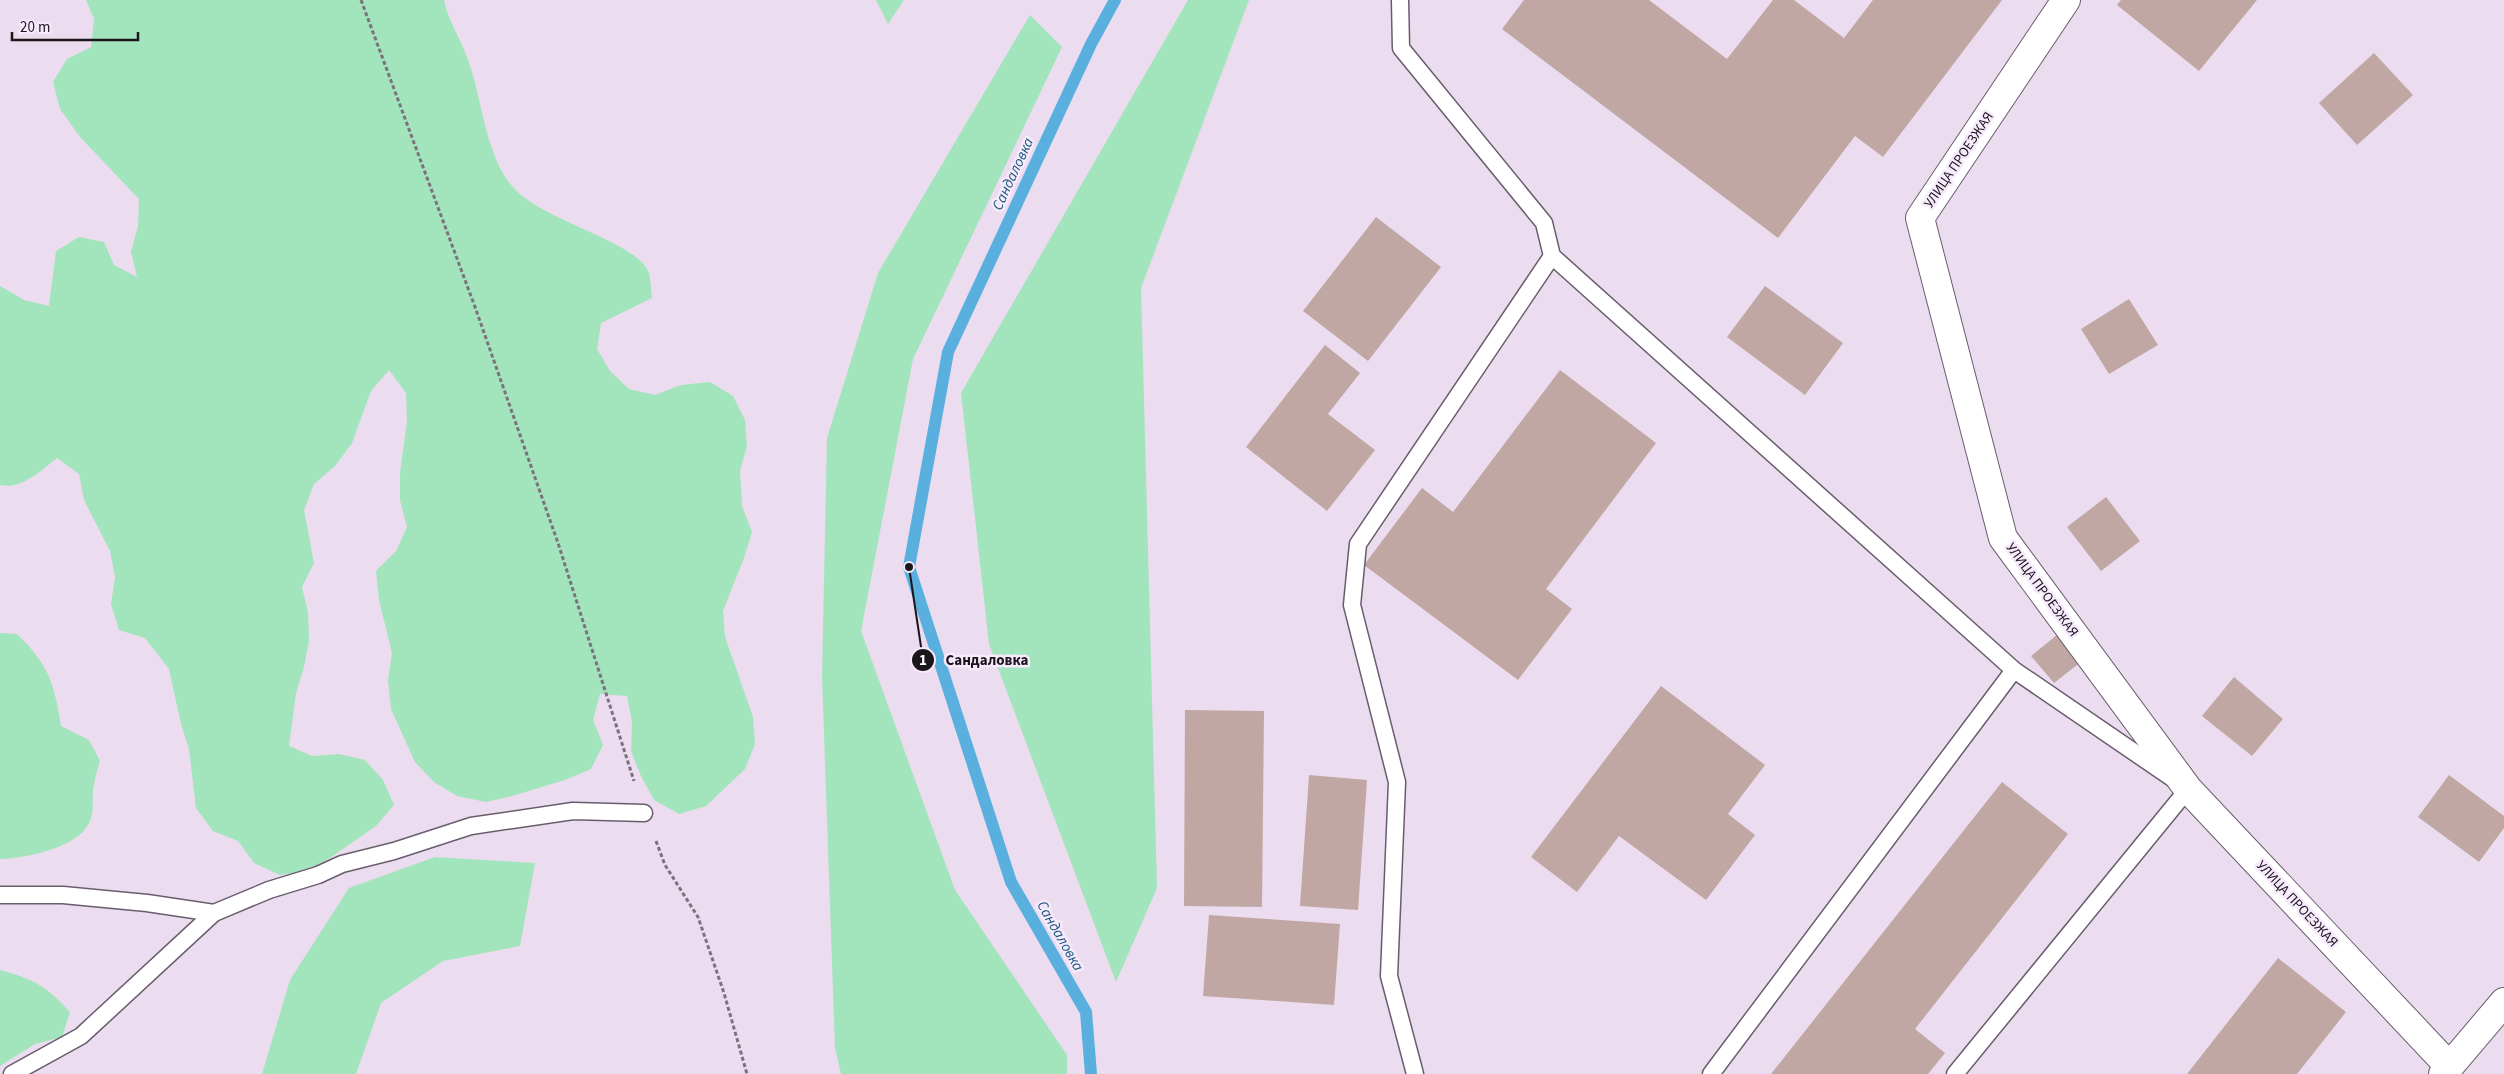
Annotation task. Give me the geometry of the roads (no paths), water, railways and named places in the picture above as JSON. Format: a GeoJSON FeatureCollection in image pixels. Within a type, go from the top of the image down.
{"type":"FeatureCollection","features":[{"type":"Feature","properties":{"kind":"street","name":"УЛИЦА ПРОЕЗЖАЯ"},"geometry":{"type":"LineString","coordinates":[[2066,0],[1920,218],[2004,538],[2188,788],[2446,1070]]}},
{"type":"Feature","properties":{"kind":"street"},"geometry":{"type":"LineString","coordinates":[[2446,1070],[2504,1002]]}},
{"type":"Feature","properties":{"kind":"lane"},"geometry":{"type":"LineString","coordinates":[[1400,0],[1402,48],[1544,223],[1552,256],[2014,670],[2188,788],[1955,1074]]}},
{"type":"Feature","properties":{"kind":"lane"},"geometry":{"type":"LineString","coordinates":[[1415,1074],[1389,976],[1397,782],[1352,605],[1358,544],[1552,256]]}},
{"type":"Feature","properties":{"kind":"lane"},"geometry":{"type":"LineString","coordinates":[[1711,1074],[2014,670]]}},
{"type":"Feature","properties":{"kind":"lane"},"geometry":{"type":"LineString","coordinates":[[12,1074],[81,1036],[214,914],[269,890],[318,876],[342,864],[394,851],[471,826],[573,811],[644,812]]}},
{"type":"Feature","properties":{"kind":"lane"},"geometry":{"type":"LineString","coordinates":[[0,895],[63,895],[146,903],[214,914]]}},
{"type":"Feature","properties":{"kind":"waterway","name":"Сандаловка"},"geometry":{"type":"LineString","coordinates":[[1091,1074],[1086,1012],[1011,882],[909,567],[948,352],[1091,44],[1115,0]]}},
{"type":"Feature","properties":{"kind":"place","name":"Сандаловка"},"geometry":{"type":"Point","coordinates":[909,567]}}]}
